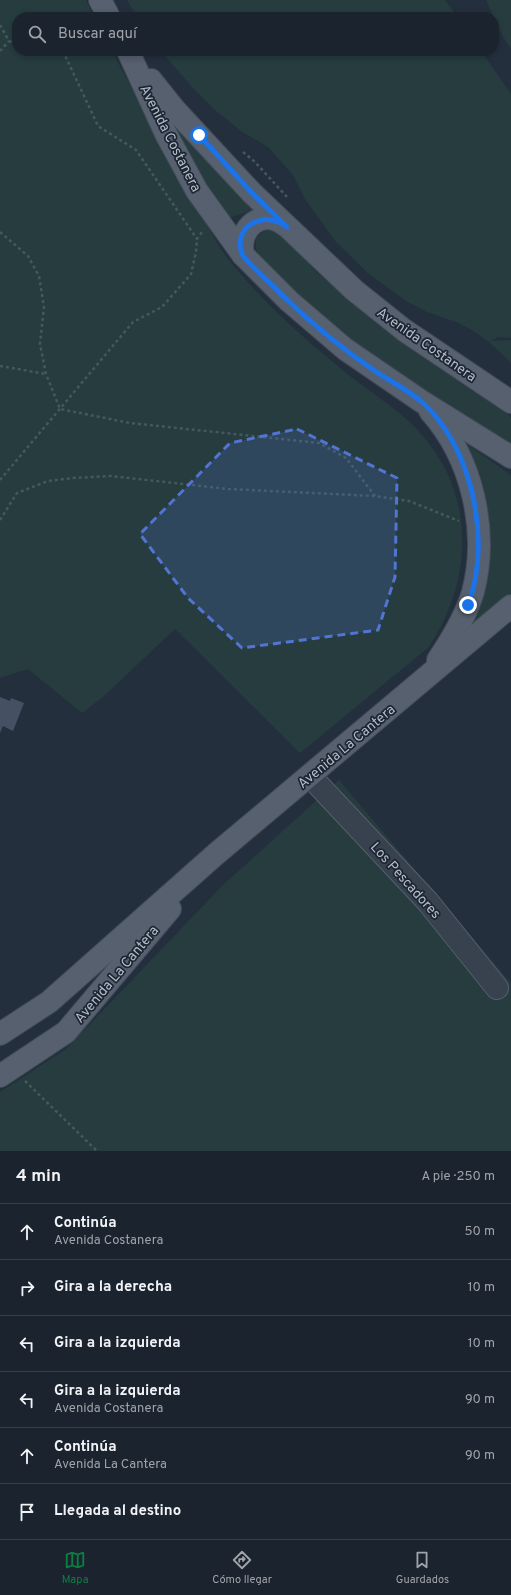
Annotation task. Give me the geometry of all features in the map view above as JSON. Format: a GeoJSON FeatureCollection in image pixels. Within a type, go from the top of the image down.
{"type":"FeatureCollection","features":[{"type":"Feature","properties":{"kind":"main road"},"geometry":{"type":"LineString","coordinates":[[100,0],[106,12]]}},
{"type":"Feature","properties":{"kind":"main road","name":"Avenida Costanera"},"geometry":{"type":"LineString","coordinates":[[131,56],[166,134],[197,191],[242,255],[289,301],[345,349],[421,401],[511,457]]}},
{"type":"Feature","properties":{"kind":"main road","name":"Avenida Costanera"},"geometry":{"type":"LineString","coordinates":[[132,56],[175,110],[247,188],[287,227],[387,318],[511,402]]}},
{"type":"Feature","properties":{"kind":"main road"},"geometry":{"type":"LineString","coordinates":[[242,255],[241,240],[244,233],[254,222],[271,219],[287,227]]}},
{"type":"Feature","properties":{"kind":"main road"},"geometry":{"type":"LineString","coordinates":[[487,386],[511,407]]}},
{"type":"Feature","properties":{"kind":"main road","name":"Avenida La Cantera"},"geometry":{"type":"LineString","coordinates":[[420,684],[450,640],[472,593],[478,563],[478,529],[475,504],[464,467],[446,433],[421,401]]}},
{"type":"Feature","properties":{"kind":"main road","name":"Avenida La Cantera"},"geometry":{"type":"LineString","coordinates":[[0,1034],[48,1002],[216,854],[511,606]]}},
{"type":"Feature","properties":{"kind":"main road","name":"Avenida La Cantera"},"geometry":{"type":"LineString","coordinates":[[6,1072],[66,1032],[216,854]]}},
{"type":"Feature","properties":{"kind":"street","name":"Los Pescadores"},"geometry":{"type":"LineString","coordinates":[[310,776],[428,902],[497,988]]}},
{"type":"Feature","properties":{"kind":"path"},"geometry":{"type":"LineString","coordinates":[[0,25],[9,42],[12,43]]}},
{"type":"Feature","properties":{"kind":"path"},"geometry":{"type":"LineString","coordinates":[[0,51],[9,42]]}},
{"type":"Feature","properties":{"kind":"path"},"geometry":{"type":"LineString","coordinates":[[0,480],[133,322],[162,307],[191,274],[196,252],[197,239],[136,150],[98,126],[66,56]]}},
{"type":"Feature","properties":{"kind":"path"},"geometry":{"type":"LineString","coordinates":[[239,149],[254,161],[291,202]]}},
{"type":"Feature","properties":{"kind":"path"},"geometry":{"type":"LineString","coordinates":[[197,239],[216,219]]}},
{"type":"Feature","properties":{"kind":"path"},"geometry":{"type":"LineString","coordinates":[[0,232],[28,256],[39,276],[44,307],[40,344],[46,374],[60,409]]}},
{"type":"Feature","properties":{"kind":"path"},"geometry":{"type":"LineString","coordinates":[[0,366],[46,374]]}},
{"type":"Feature","properties":{"kind":"path"},"geometry":{"type":"LineString","coordinates":[[60,409],[130,422],[320,443],[346,458],[375,496]]}},
{"type":"Feature","properties":{"kind":"path"},"geometry":{"type":"LineString","coordinates":[[0,520],[17,493],[48,481],[111,476],[228,489],[375,496],[409,501],[478,529]]}},
{"type":"Feature","properties":{"kind":"path"},"geometry":{"type":"LineString","coordinates":[[6,1072],[97,1151]]}},
{"type":"Feature","properties":{"kind":"highlighted area"},"geometry":{"type":"Polygon","coordinates":[[[297,429],[397,478],[395,577],[378,630],[242,648],[188,598],[140,534],[230,443],[297,429]]]}},
{"type":"Feature","properties":{"kind":"green space"},"geometry":{"type":"Polygon","coordinates":[[[0,0],[86,0],[92,12],[12,12],[12,56],[115,56],[150,122],[226,256],[254,289],[300,334],[350,376],[407,419],[423,436],[441,460],[453,486],[460,513],[462,540],[460,568],[454,595],[443,622],[429,647],[300,753],[175,629],[103,697],[82,713],[28,669],[0,678],[0,0]]]}},
{"type":"Feature","properties":{"kind":"green space"},"geometry":{"type":"Polygon","coordinates":[[[127,0],[445,0],[454,12],[134,12],[127,0]]]}},
{"type":"Feature","properties":{"kind":"green space"},"geometry":{"type":"Polygon","coordinates":[[[486,0],[511,0],[511,49],[499,28],[499,12],[491,12],[486,0]]]}},
{"type":"Feature","properties":{"kind":"green space"},"geometry":{"type":"Polygon","coordinates":[[[165,56],[484,56],[511,94],[511,338],[498,337],[490,341],[511,340],[511,363],[489,342],[475,332],[459,323],[427,312],[406,301],[369,274],[336,242],[305,199],[293,175],[268,147],[241,131],[215,110],[192,87],[165,56]]]}},
{"type":"Feature","properties":{"kind":"green space"},"geometry":{"type":"Polygon","coordinates":[[[175,128],[179,129],[258,208],[229,218],[216,204],[175,128]]]}},
{"type":"Feature","properties":{"kind":"green space"},"geometry":{"type":"Polygon","coordinates":[[[269,230],[282,236],[320,275],[364,311],[433,361],[504,409],[511,418],[511,448],[345,337],[301,298],[258,253],[256,249],[256,241],[259,235],[269,230]]]}},
{"type":"Feature","properties":{"kind":"green space"},"geometry":{"type":"Polygon","coordinates":[[[462,441],[511,475],[511,593],[470,631],[478,609],[462,441]]]}},
{"type":"Feature","properties":{"kind":"green space"},"geometry":{"type":"Polygon","coordinates":[[[339,780],[511,983],[511,1151],[0,1151],[0,1092],[66,1049],[223,885],[339,780]]]}},
{"type":"Feature","properties":{"kind":"building"},"geometry":{"type":"Polygon","coordinates":[[[0,697],[10,701],[11,698],[24,703],[13,731],[3,726],[0,733],[0,697]]]}},
{"type":"Feature","properties":{"kind":"route"},"geometry":{"type":"LineString","coordinates":[[199,135],[252,193],[269,210],[287,227],[283,223],[277,220],[271,219],[254,222],[248,227],[241,240],[242,255],[314,324],[375,371],[421,401],[446,433],[456,450],[470,485],[478,523],[476,573],[468,605]]}}]}
